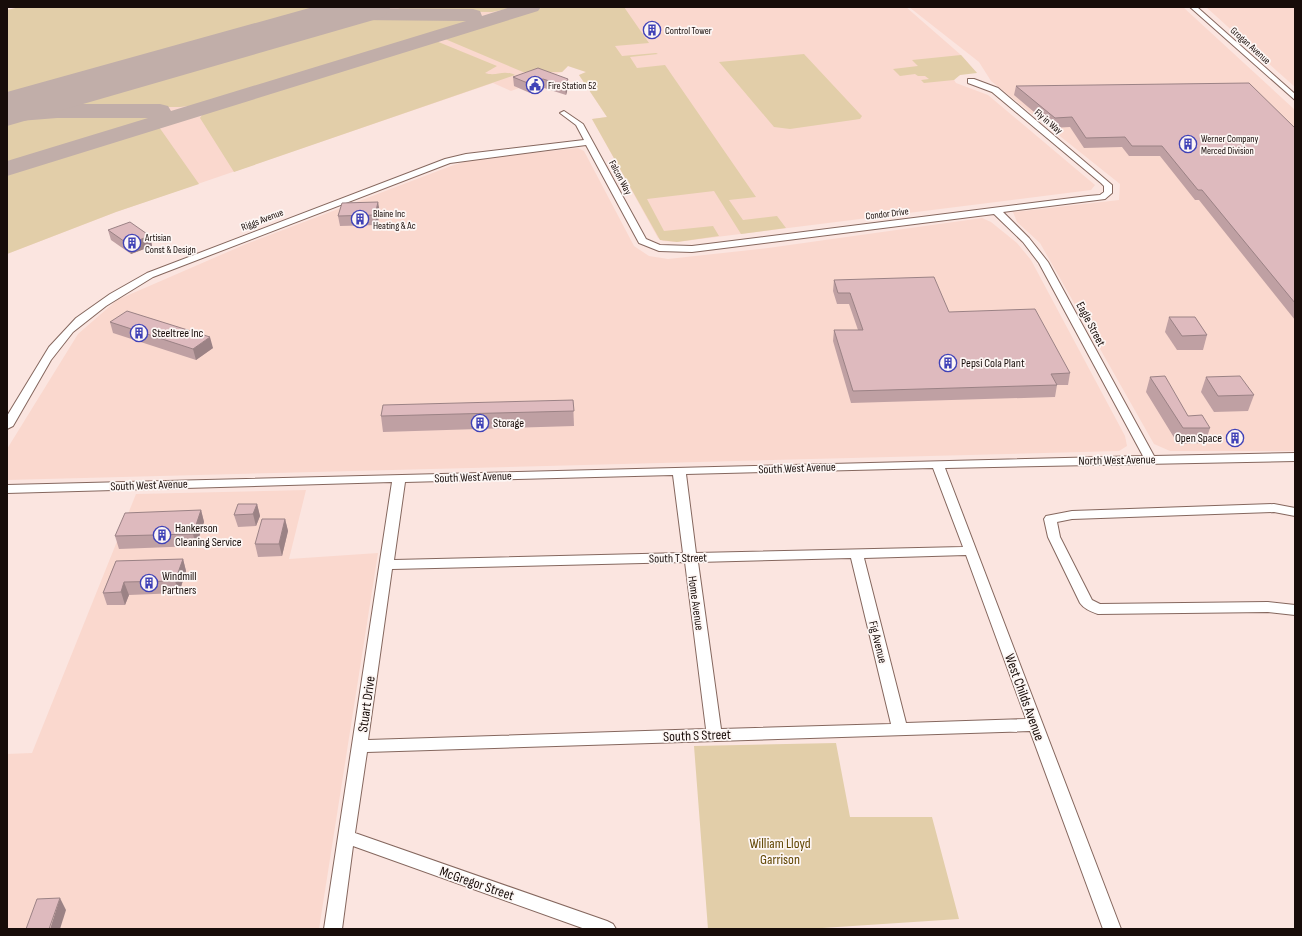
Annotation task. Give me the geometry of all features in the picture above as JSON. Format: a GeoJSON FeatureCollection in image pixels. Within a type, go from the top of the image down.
{"type":"FeatureCollection","features":[{"type":"Feature","properties":{"kind":"street","name":"Grogan Avenue"},"geometry":{"type":"LineString","coordinates":[[1193,7],[1295,98]]}},
{"type":"Feature","properties":{"kind":"street","name":"Fly in Way"},"geometry":{"type":"LineString","coordinates":[[971,81],[995,90],[1108,185]]}},
{"type":"Feature","properties":{"kind":"street","name":"Falcon Way"},"geometry":{"type":"LineString","coordinates":[[564,113],[579,124],[642,240],[659,248]]}},
{"type":"Feature","properties":{"kind":"street","name":"Riggs Avenue"},"geometry":{"type":"LineString","coordinates":[[7,426],[43,364],[60,339],[84,317],[111,296],[150,275],[448,161],[466,157],[590,142]]}},
{"type":"Feature","properties":{"kind":"street","name":"Condor Drive"},"geometry":{"type":"LineString","coordinates":[[659,248],[692,249],[1102,197],[1108,193],[1108,185]]}},
{"type":"Feature","properties":{"kind":"street","name":"Eagle Street"},"geometry":{"type":"LineString","coordinates":[[996,211],[1026,240],[1043,262],[1150,459]]}},
{"type":"Feature","properties":{"kind":"street","name":"North West Avenue"},"geometry":{"type":"LineString","coordinates":[[938,464],[1295,457]]}},
{"type":"Feature","properties":{"kind":"street","name":"South West Avenue"},"geometry":{"type":"LineString","coordinates":[[7,489],[938,464]]}},
{"type":"Feature","properties":{"kind":"street","name":"West Childs Avenue"},"geometry":{"type":"LineString","coordinates":[[938,464],[1112,929]]}},
{"type":"Feature","properties":{"kind":"street","name":"Home Avenue"},"geometry":{"type":"LineString","coordinates":[[679,471],[714,734]]}},
{"type":"Feature","properties":{"kind":"street","name":"Stuart Drive"},"geometry":{"type":"LineString","coordinates":[[333,929],[399,479]]}},
{"type":"Feature","properties":{"kind":"street"},"geometry":{"type":"LineString","coordinates":[[1295,512],[1274,508],[1241,511],[1072,515],[1050,519],[1054,537],[1087,603],[1098,609],[1268,607],[1295,610]]}},
{"type":"Feature","properties":{"kind":"street","name":"South T Street"},"geometry":{"type":"LineString","coordinates":[[386,565],[970,551]]}},
{"type":"Feature","properties":{"kind":"street","name":"Fig Avenue"},"geometry":{"type":"LineString","coordinates":[[856,554],[900,729]]}},
{"type":"Feature","properties":{"kind":"street","name":"South S Street"},"geometry":{"type":"LineString","coordinates":[[360,746],[1035,725]]}},
{"type":"Feature","properties":{"kind":"street","name":"McGregor Street"},"geometry":{"type":"LineString","coordinates":[[346,838],[607,929]]}},
{"type":"Feature","properties":{"kind":"shaded area"},"geometry":{"type":"Polygon","coordinates":[[[20,7],[906,7],[961,55],[977,73],[966,73],[955,77],[954,80],[956,83],[988,95],[1095,185],[1091,190],[677,242],[663,241],[658,238],[592,119],[607,117],[579,75],[586,72],[568,66],[562,72],[511,91],[493,83],[116,212],[7,254],[7,10],[20,7]]]}},
{"type":"Feature","properties":{"kind":"shaded area"},"geometry":{"type":"Polygon","coordinates":[[[909,7],[1183,7],[1295,110],[1295,451],[1170,451],[1154,444],[1040,243],[1017,222],[1013,212],[1119,200],[1120,184],[991,81],[979,62],[909,7]]]}},
{"type":"Feature","properties":{"kind":"shaded area"},"geometry":{"type":"Polygon","coordinates":[[[1206,7],[1295,7],[1295,87],[1248,45],[1206,7]]]}},
{"type":"Feature","properties":{"kind":"shaded area"},"geometry":{"type":"Polygon","coordinates":[[[578,148],[584,151],[634,246],[649,256],[668,259],[768,248],[982,218],[991,222],[1017,243],[1031,260],[1125,436],[1127,446],[1119,451],[7,480],[7,449],[78,334],[117,300],[246,244],[451,166],[473,159],[578,148]]]}},
{"type":"Feature","properties":{"kind":"shaded area"},"geometry":{"type":"Polygon","coordinates":[[[306,490],[289,559],[378,553],[319,929],[7,929],[7,754],[32,753],[136,494],[306,490]]]}},
{"type":"Feature","properties":{"kind":"green space"},"geometry":{"type":"Polygon","coordinates":[[[20,7],[331,7],[7,97],[7,10],[20,7]]]}},
{"type":"Feature","properties":{"kind":"green space"},"geometry":{"type":"Polygon","coordinates":[[[402,7],[518,7],[492,12],[398,11],[398,9],[402,7]]]}},
{"type":"Feature","properties":{"kind":"green space"},"geometry":{"type":"Polygon","coordinates":[[[544,7],[624,7],[649,43],[615,46],[622,56],[658,54],[630,57],[637,68],[665,65],[756,197],[729,200],[743,220],[777,216],[786,228],[741,234],[714,191],[647,199],[664,231],[713,226],[719,236],[677,242],[660,240],[592,119],[607,117],[579,75],[586,72],[568,66],[562,72],[523,72],[445,39],[544,7]]]}},
{"type":"Feature","properties":{"kind":"green space"},"geometry":{"type":"Polygon","coordinates":[[[365,17],[464,17],[470,19],[460,25],[197,105],[180,107],[79,107],[70,105],[73,102],[365,17]]]}},
{"type":"Feature","properties":{"kind":"green space"},"geometry":{"type":"Polygon","coordinates":[[[436,41],[497,66],[485,73],[510,73],[515,75],[234,172],[200,118],[202,115],[211,111],[436,41]]]}},
{"type":"Feature","properties":{"kind":"green space"},"geometry":{"type":"Polygon","coordinates":[[[804,54],[862,116],[860,119],[790,129],[774,127],[719,62],[804,54]]]}},
{"type":"Feature","properties":{"kind":"green space"},"geometry":{"type":"Polygon","coordinates":[[[961,55],[977,73],[960,75],[954,80],[924,83],[921,80],[929,79],[925,76],[918,76],[915,74],[900,76],[893,69],[918,66],[912,60],[961,55]]]}},
{"type":"Feature","properties":{"kind":"green space"},"geometry":{"type":"Polygon","coordinates":[[[49,114],[142,115],[151,117],[145,122],[7,164],[7,121],[49,114]]]}},
{"type":"Feature","properties":{"kind":"green space"},"geometry":{"type":"Polygon","coordinates":[[[159,127],[199,184],[116,212],[7,254],[7,175],[159,127]]]}},
{"type":"Feature","properties":{"kind":"green space","name":"William Lloyd Garrison"},"geometry":{"type":"Polygon","coordinates":[[[836,743],[850,817],[932,817],[959,919],[807,929],[708,929],[694,746],[836,743]]]}},
{"type":"Feature","properties":{"kind":"building"},"geometry":{"type":"Polygon","coordinates":[[[538,68],[568,79],[565,86],[543,79],[530,84],[513,77],[538,68]]]}},
{"type":"Feature","properties":{"kind":"building","name":"Werner Company Merced Division"},"geometry":{"type":"Polygon","coordinates":[[[1249,83],[1295,128],[1295,303],[1202,190],[1198,190],[1162,146],[1132,146],[1125,137],[1086,138],[1072,117],[1055,118],[1016,86],[1249,83]]]}},
{"type":"Feature","properties":{"kind":"building"},"geometry":{"type":"Polygon","coordinates":[[[378,202],[375,215],[338,216],[342,203],[378,202]]]}},
{"type":"Feature","properties":{"kind":"building"},"geometry":{"type":"Polygon","coordinates":[[[130,222],[150,236],[128,244],[108,230],[130,222]]]}},
{"type":"Feature","properties":{"kind":"building","name":"Pepsi Cola Plant"},"geometry":{"type":"Polygon","coordinates":[[[934,277],[949,312],[1035,309],[1070,373],[1051,374],[1057,385],[853,391],[834,330],[863,330],[850,293],[838,293],[834,280],[934,277]]]}},
{"type":"Feature","properties":{"kind":"building"},"geometry":{"type":"Polygon","coordinates":[[[127,311],[210,337],[193,349],[110,322],[127,311]]]}},
{"type":"Feature","properties":{"kind":"building"},"geometry":{"type":"Polygon","coordinates":[[[1169,317],[1195,317],[1207,335],[1182,336],[1169,317]]]}},
{"type":"Feature","properties":{"kind":"building"},"geometry":{"type":"Polygon","coordinates":[[[1165,376],[1188,416],[1202,415],[1210,428],[1183,428],[1150,377],[1165,376]]]}},
{"type":"Feature","properties":{"kind":"building"},"geometry":{"type":"Polygon","coordinates":[[[1240,376],[1254,395],[1218,396],[1206,377],[1240,376]]]}},
{"type":"Feature","properties":{"kind":"building"},"geometry":{"type":"Polygon","coordinates":[[[573,400],[574,411],[381,416],[383,405],[573,400]]]}},
{"type":"Feature","properties":{"kind":"building"},"geometry":{"type":"Polygon","coordinates":[[[238,504],[257,504],[253,514],[234,515],[238,504]]]}},
{"type":"Feature","properties":{"kind":"building"},"geometry":{"type":"Polygon","coordinates":[[[201,510],[193,534],[115,536],[125,513],[201,510]]]}},
{"type":"Feature","properties":{"kind":"building"},"geometry":{"type":"Polygon","coordinates":[[[262,519],[285,519],[279,544],[255,544],[262,519]]]}},
{"type":"Feature","properties":{"kind":"building"},"geometry":{"type":"Polygon","coordinates":[[[183,559],[175,581],[124,582],[121,592],[103,593],[116,561],[183,559]]]}},
{"type":"Feature","properties":{"kind":"building"},"geometry":{"type":"Polygon","coordinates":[[[60,898],[49,929],[26,929],[37,899],[60,898]]]}},
{"type":"Feature","properties":{"kind":"taxiway"},"geometry":{"type":"LineString","coordinates":[[7,169],[531,7]]}},
{"type":"Feature","properties":{"kind":"taxiway"},"geometry":{"type":"LineString","coordinates":[[323,19],[356,14],[473,15]]}},
{"type":"Feature","properties":{"kind":"taxiway"},"geometry":{"type":"LineString","coordinates":[[7,115],[57,111],[160,111]]}},
{"type":"Feature","properties":{"kind":"runway"},"geometry":{"type":"LineString","coordinates":[[7,109],[367,7]]}},
{"type":"Feature","properties":{"kind":"place","name":"Control Tower"},"geometry":{"type":"Point","coordinates":[652,30]}},
{"type":"Feature","properties":{"kind":"place","name":"Fire Station 52"},"geometry":{"type":"Point","coordinates":[535,85]}},
{"type":"Feature","properties":{"kind":"place","name":"Werner Company Merced Division"},"geometry":{"type":"Point","coordinates":[1188,144]}},
{"type":"Feature","properties":{"kind":"place","name":"Blaine Inc Heating & Ac"},"geometry":{"type":"Point","coordinates":[360,219]}},
{"type":"Feature","properties":{"kind":"place","name":"Artisian Const & Design"},"geometry":{"type":"Point","coordinates":[132,243]}},
{"type":"Feature","properties":{"kind":"place","name":"Steeltree Inc"},"geometry":{"type":"Point","coordinates":[139,333]}},
{"type":"Feature","properties":{"kind":"place","name":"Pepsi Cola Plant"},"geometry":{"type":"Point","coordinates":[948,363]}},
{"type":"Feature","properties":{"kind":"place","name":"Storage"},"geometry":{"type":"Point","coordinates":[480,423]}},
{"type":"Feature","properties":{"kind":"place","name":"Open Space"},"geometry":{"type":"Point","coordinates":[1235,438]}},
{"type":"Feature","properties":{"kind":"place","name":"Hankerson Cleaning Service"},"geometry":{"type":"Point","coordinates":[162,535]}},
{"type":"Feature","properties":{"kind":"place","name":"Windmill Partners"},"geometry":{"type":"Point","coordinates":[149,583]}}]}
